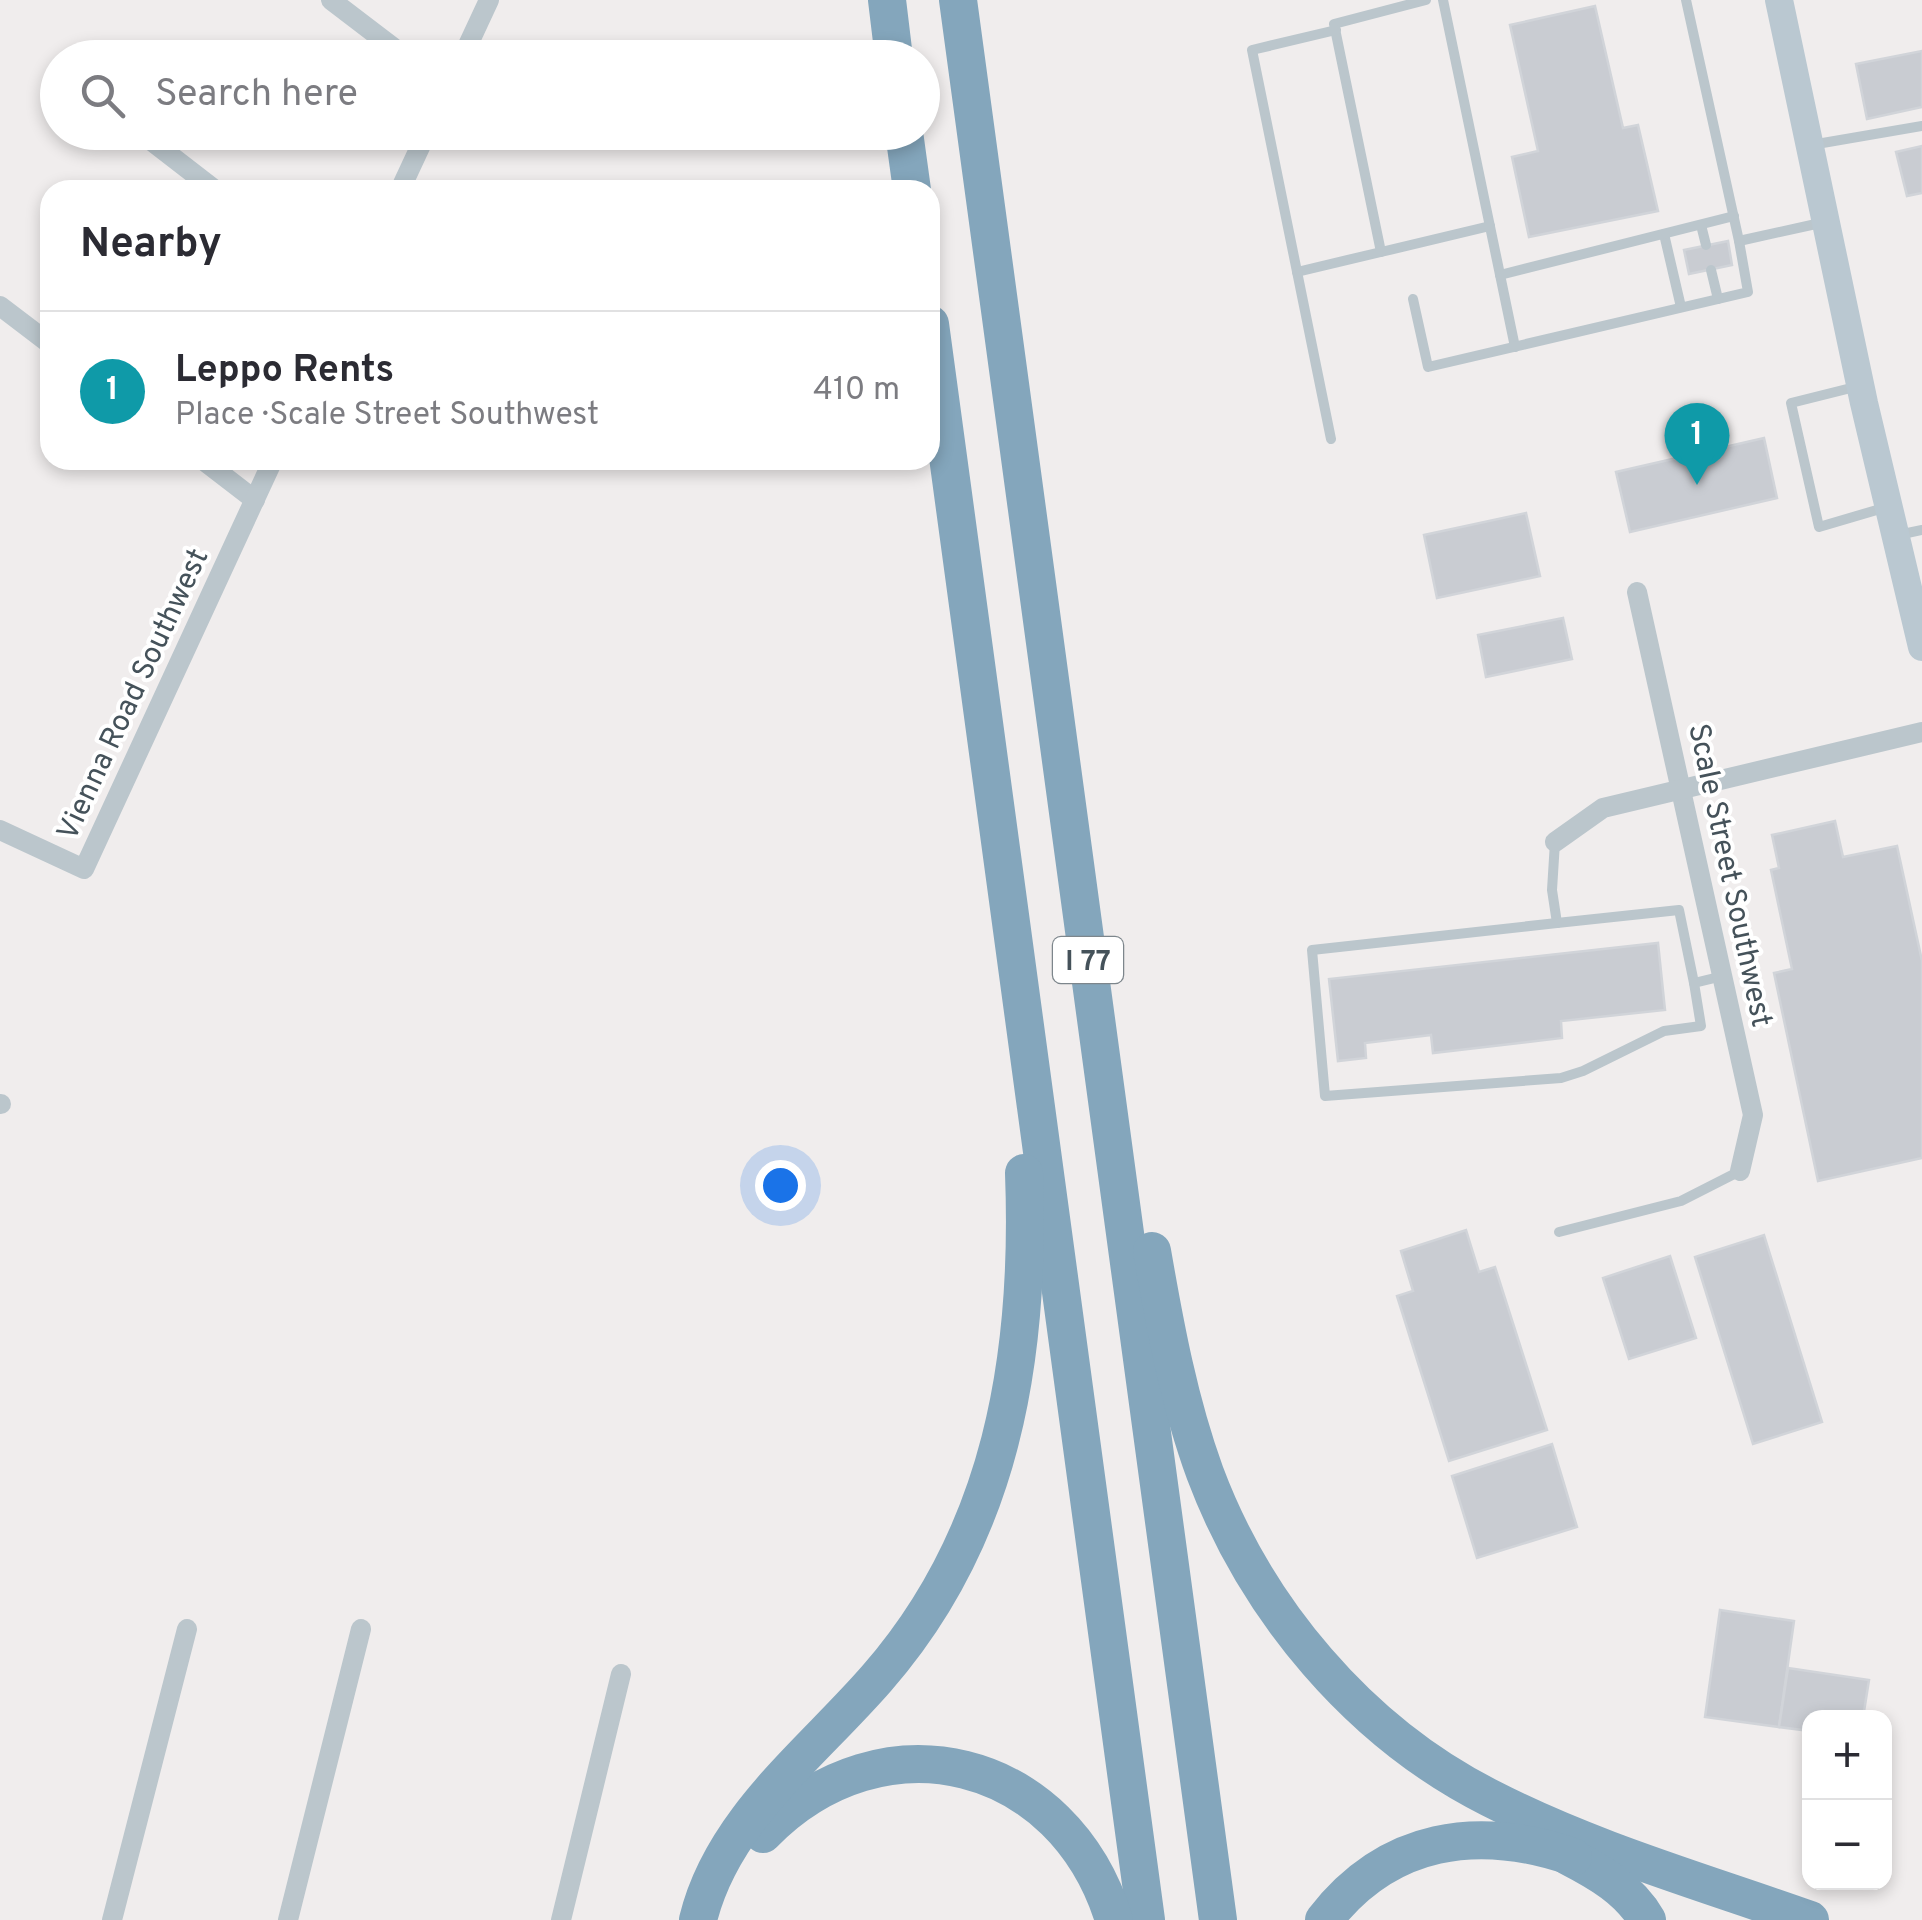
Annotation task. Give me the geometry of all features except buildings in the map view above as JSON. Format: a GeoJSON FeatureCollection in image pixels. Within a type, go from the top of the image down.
{"type":"FeatureCollection","features":[{"type":"Feature","properties":{"kind":"highway"},"geometry":{"type":"LineString","coordinates":[[886,0],[892,40]]}},
{"type":"Feature","properties":{"kind":"highway","name":"I 77"},"geometry":{"type":"LineString","coordinates":[[958,0],[1218,1920]]}},
{"type":"Feature","properties":{"kind":"highway"},"geometry":{"type":"LineString","coordinates":[[906,150],[911,180]]}},
{"type":"Feature","properties":{"kind":"highway","name":"I 77"},"geometry":{"type":"LineString","coordinates":[[940,398],[1146,1920]]}},
{"type":"Feature","properties":{"kind":"highway"},"geometry":{"type":"LineString","coordinates":[[1024,492],[1065,678],[1150,1240],[1171,1350],[1206,1474],[1245,1558],[1275,1607],[1318,1663],[1366,1712],[1448,1774],[1546,1824],[1810,1920]]}},
{"type":"Feature","properties":{"kind":"highway"},"geometry":{"type":"LineString","coordinates":[[698,1920],[713,1874],[739,1831],[876,1679],[929,1608],[971,1529],[1006,1424],[1022,1324],[1024,1176],[1016,1080],[969,716],[972,634]]}},
{"type":"Feature","properties":{"kind":"highway"},"geometry":{"type":"LineString","coordinates":[[720,1920],[747,1856],[784,1814],[830,1783],[858,1772],[904,1763],[957,1767],[1009,1786],[1035,1802],[1078,1844],[1094,1870],[1114,1920]]}},
{"type":"Feature","properties":{"kind":"highway"},"geometry":{"type":"LineString","coordinates":[[1324,1920],[1357,1884],[1404,1855],[1444,1843],[1500,1840],[1568,1856],[1747,1920]]}},
{"type":"Feature","properties":{"kind":"highway"},"geometry":{"type":"LineString","coordinates":[[1568,1856],[1612,1881],[1647,1920]]}},
{"type":"Feature","properties":{"kind":"street"},"geometry":{"type":"LineString","coordinates":[[331,0],[383,40]]}},
{"type":"Feature","properties":{"kind":"street"},"geometry":{"type":"LineString","coordinates":[[470,40],[489,0]]}},
{"type":"Feature","properties":{"kind":"street"},"geometry":{"type":"LineString","coordinates":[[1779,0],[1888,507],[1908,532],[1922,648]]}},
{"type":"Feature","properties":{"kind":"street"},"geometry":{"type":"LineString","coordinates":[[164,150],[203,180]]}},
{"type":"Feature","properties":{"kind":"street"},"geometry":{"type":"LineString","coordinates":[[404,180],[418,150]]}},
{"type":"Feature","properties":{"kind":"street"},"geometry":{"type":"LineString","coordinates":[[0,306],[40,336]]}},
{"type":"Feature","properties":{"kind":"street"},"geometry":{"type":"LineString","coordinates":[[216,470],[255,500]]}},
{"type":"Feature","properties":{"kind":"street","name":"Vienna Road Southwest"},"geometry":{"type":"LineString","coordinates":[[0,830],[84,869],[269,470]]}},
{"type":"Feature","properties":{"kind":"street","name":"Scale Street Southwest"},"geometry":{"type":"LineString","coordinates":[[1637,592],[1752,1115],[1740,1171]]}},
{"type":"Feature","properties":{"kind":"street"},"geometry":{"type":"LineString","coordinates":[[1556,842],[1603,808],[1922,732]]}},
{"type":"Feature","properties":{"kind":"street"},"geometry":{"type":"LineString","coordinates":[[112,1920],[187,1629]]}},
{"type":"Feature","properties":{"kind":"street"},"geometry":{"type":"LineString","coordinates":[[288,1920],[361,1630]]}},
{"type":"Feature","properties":{"kind":"street"},"geometry":{"type":"LineString","coordinates":[[560,1920],[621,1674]]}},
{"type":"Feature","properties":{"kind":"lane"},"geometry":{"type":"LineString","coordinates":[[1381,252],[1334,24],[1426,0]]}},
{"type":"Feature","properties":{"kind":"lane"},"geometry":{"type":"LineString","coordinates":[[1443,0],[1514,347]]}},
{"type":"Feature","properties":{"kind":"lane"},"geometry":{"type":"LineString","coordinates":[[1413,299],[1428,368],[1748,292],[1686,0]]}},
{"type":"Feature","properties":{"kind":"lane"},"geometry":{"type":"LineString","coordinates":[[1331,439],[1252,50],[1336,30]]}},
{"type":"Feature","properties":{"kind":"lane"},"geometry":{"type":"LineString","coordinates":[[1810,146],[1922,126]]}},
{"type":"Feature","properties":{"kind":"lane"},"geometry":{"type":"LineString","coordinates":[[1500,275],[1734,216]]}},
{"type":"Feature","properties":{"kind":"lane"},"geometry":{"type":"LineString","coordinates":[[1740,240],[1826,222]]}},
{"type":"Feature","properties":{"kind":"lane"},"geometry":{"type":"LineString","coordinates":[[1701,225],[1706,245]]}},
{"type":"Feature","properties":{"kind":"lane"},"geometry":{"type":"LineString","coordinates":[[1296,272],[1490,226]]}},
{"type":"Feature","properties":{"kind":"lane"},"geometry":{"type":"LineString","coordinates":[[1664,234],[1680,308]]}},
{"type":"Feature","properties":{"kind":"lane"},"geometry":{"type":"LineString","coordinates":[[1711,270],[1718,299]]}},
{"type":"Feature","properties":{"kind":"lane"},"geometry":{"type":"LineString","coordinates":[[1860,386],[1792,403],[1819,527],[1888,507]]}},
{"type":"Feature","properties":{"kind":"lane"},"geometry":{"type":"LineString","coordinates":[[1556,842],[1552,890],[1557,923]]}},
{"type":"Feature","properties":{"kind":"lane"},"geometry":{"type":"LineString","coordinates":[[1679,910],[1701,1026],[1664,1031],[1583,1071],[1560,1078],[1325,1096],[1312,950],[1557,923],[1679,910]]}},
{"type":"Feature","properties":{"kind":"lane"},"geometry":{"type":"LineString","coordinates":[[1694,983],[1723,976]]}},
{"type":"Feature","properties":{"kind":"lane"},"geometry":{"type":"LineString","coordinates":[[1559,1232],[1681,1202],[1740,1171]]}},
{"type":"Feature","properties":{"kind":"place","name":"Leppo Rents"},"geometry":{"type":"Point","coordinates":[1697,485]}}]}
